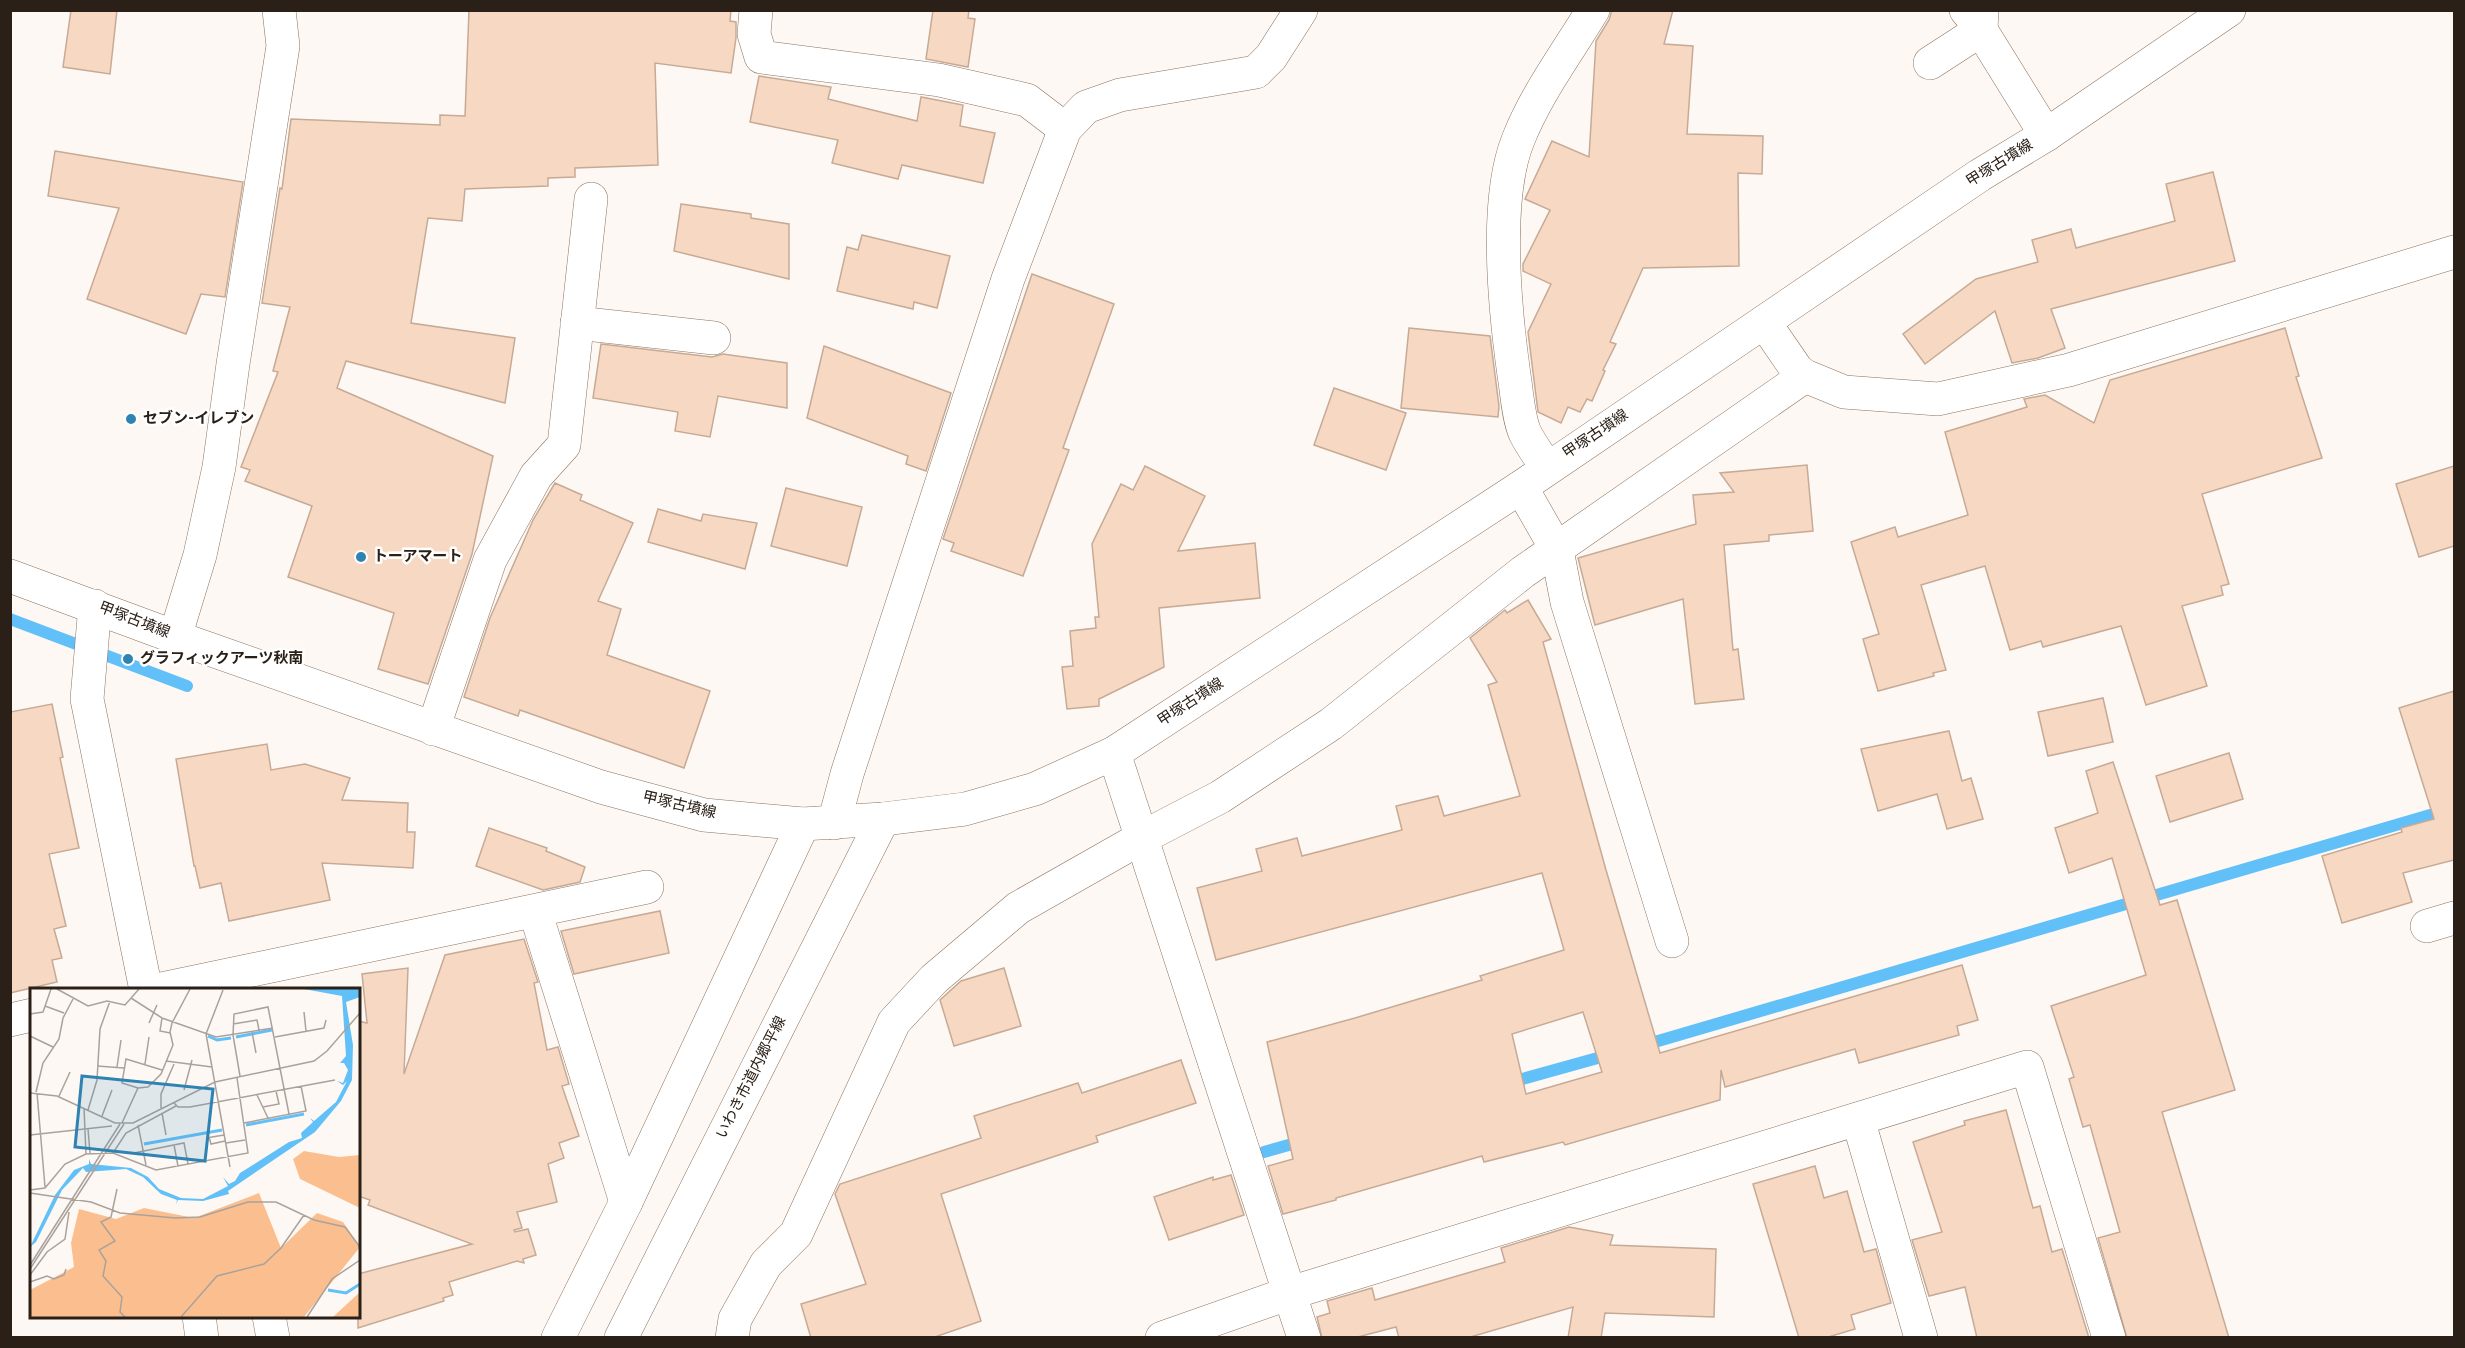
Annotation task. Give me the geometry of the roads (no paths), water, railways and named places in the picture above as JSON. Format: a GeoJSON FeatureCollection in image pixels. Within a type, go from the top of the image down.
{"type":"FeatureCollection","features":[{"type":"Feature","properties":{"kind":"street"},"geometry":{"type":"LineString","coordinates":[[175,637],[200,555],[219,467],[283,46],[279,10]]}},
{"type":"Feature","properties":{"kind":"street"},"geometry":{"type":"LineString","coordinates":[[756,10],[754,34],[761,57],[939,80],[1027,100],[1065,129]]}},
{"type":"Feature","properties":{"kind":"street"},"geometry":{"type":"LineString","coordinates":[[561,1332],[818,824],[847,774],[1008,279],[1065,129],[1086,107],[1120,95],[1256,72],[1271,57],[1301,10]]}},
{"type":"Feature","properties":{"kind":"street"},"geometry":{"type":"LineString","coordinates":[[1547,468],[1525,432],[1509,342],[1504,249],[1507,181],[1517,141],[1536,102],[1593,10]]}},
{"type":"Feature","properties":{"kind":"street","name":"甲塚古墳線"},"geometry":{"type":"LineString","coordinates":[[10,576],[175,637],[601,787],[704,815],[818,824],[965,809],[1035,789],[1114,753],[1521,487],[1980,175],[2046,135],[2229,10]]}},
{"type":"Feature","properties":{"kind":"street"},"geometry":{"type":"LineString","coordinates":[[1930,63],[1976,17],[2046,135]]}},
{"type":"Feature","properties":{"kind":"street"},"geometry":{"type":"LineString","coordinates":[[433,729],[490,560],[536,476],[564,444],[591,200]]}},
{"type":"Feature","properties":{"kind":"street"},"geometry":{"type":"LineString","coordinates":[[1764,322],[1797,370],[1805,376],[1844,392],[1938,399],[2068,370],[2454,252]]}},
{"type":"Feature","properties":{"kind":"street"},"geometry":{"type":"LineString","coordinates":[[577,323],[714,338]]}},
{"type":"Feature","properties":{"kind":"street"},"geometry":{"type":"LineString","coordinates":[[732,1338],[735,1319],[766,1264],[796,1234],[894,1022],[934,979],[1018,908],[1143,837],[1220,797],[1331,724],[1523,572],[1805,376]]}},
{"type":"Feature","properties":{"kind":"street"},"geometry":{"type":"LineString","coordinates":[[1521,487],[1557,550],[1567,602],[1672,941]]}},
{"type":"Feature","properties":{"kind":"street"},"geometry":{"type":"LineString","coordinates":[[95,606],[87,699],[146,988]]}},
{"type":"Feature","properties":{"kind":"street"},"geometry":{"type":"LineString","coordinates":[[1114,753],[1304,1338]]}},
{"type":"Feature","properties":{"kind":"street","name":"いわき市道内郷平線"},"geometry":{"type":"LineString","coordinates":[[621,1338],[883,819]]}},
{"type":"Feature","properties":{"kind":"street"},"geometry":{"type":"LineString","coordinates":[[175,988],[219,983],[536,910],[647,887]]}},
{"type":"Feature","properties":{"kind":"street"},"geometry":{"type":"LineString","coordinates":[[536,910],[626,1202]]}},
{"type":"Feature","properties":{"kind":"street"},"geometry":{"type":"LineString","coordinates":[[10,1020],[30,1015]]}},
{"type":"Feature","properties":{"kind":"street"},"geometry":{"type":"LineString","coordinates":[[1162,1338],[1290,1293],[2028,1066],[2109,1338]]}},
{"type":"Feature","properties":{"kind":"street"},"geometry":{"type":"LineString","coordinates":[[1858,1119],[1921,1338]]}},
{"type":"Feature","properties":{"kind":"street"},"geometry":{"type":"LineString","coordinates":[[199,1318],[202,1338]]}},
{"type":"Feature","properties":{"kind":"street"},"geometry":{"type":"LineString","coordinates":[[269,1318],[273,1338]]}},
{"type":"Feature","properties":{"kind":"waterway"},"geometry":{"type":"LineString","coordinates":[[10,619],[187,686]]}},
{"type":"Feature","properties":{"kind":"waterway"},"geometry":{"type":"LineString","coordinates":[[1641,1046],[2454,808]]}},
{"type":"Feature","properties":{"kind":"waterway"},"geometry":{"type":"LineString","coordinates":[[1508,1083],[1612,1054]]}},
{"type":"Feature","properties":{"kind":"waterway"},"geometry":{"type":"LineString","coordinates":[[1264,1152],[1303,1141]]}},
{"type":"Feature","properties":{"kind":"place","name":"セブン-イレブン"},"geometry":{"type":"Point","coordinates":[131,419]}},
{"type":"Feature","properties":{"kind":"place","name":"トーアマート"},"geometry":{"type":"Point","coordinates":[361,557]}},
{"type":"Feature","properties":{"kind":"place","name":"グラフィックアーツ秋南"},"geometry":{"type":"Point","coordinates":[128,659]}}]}
